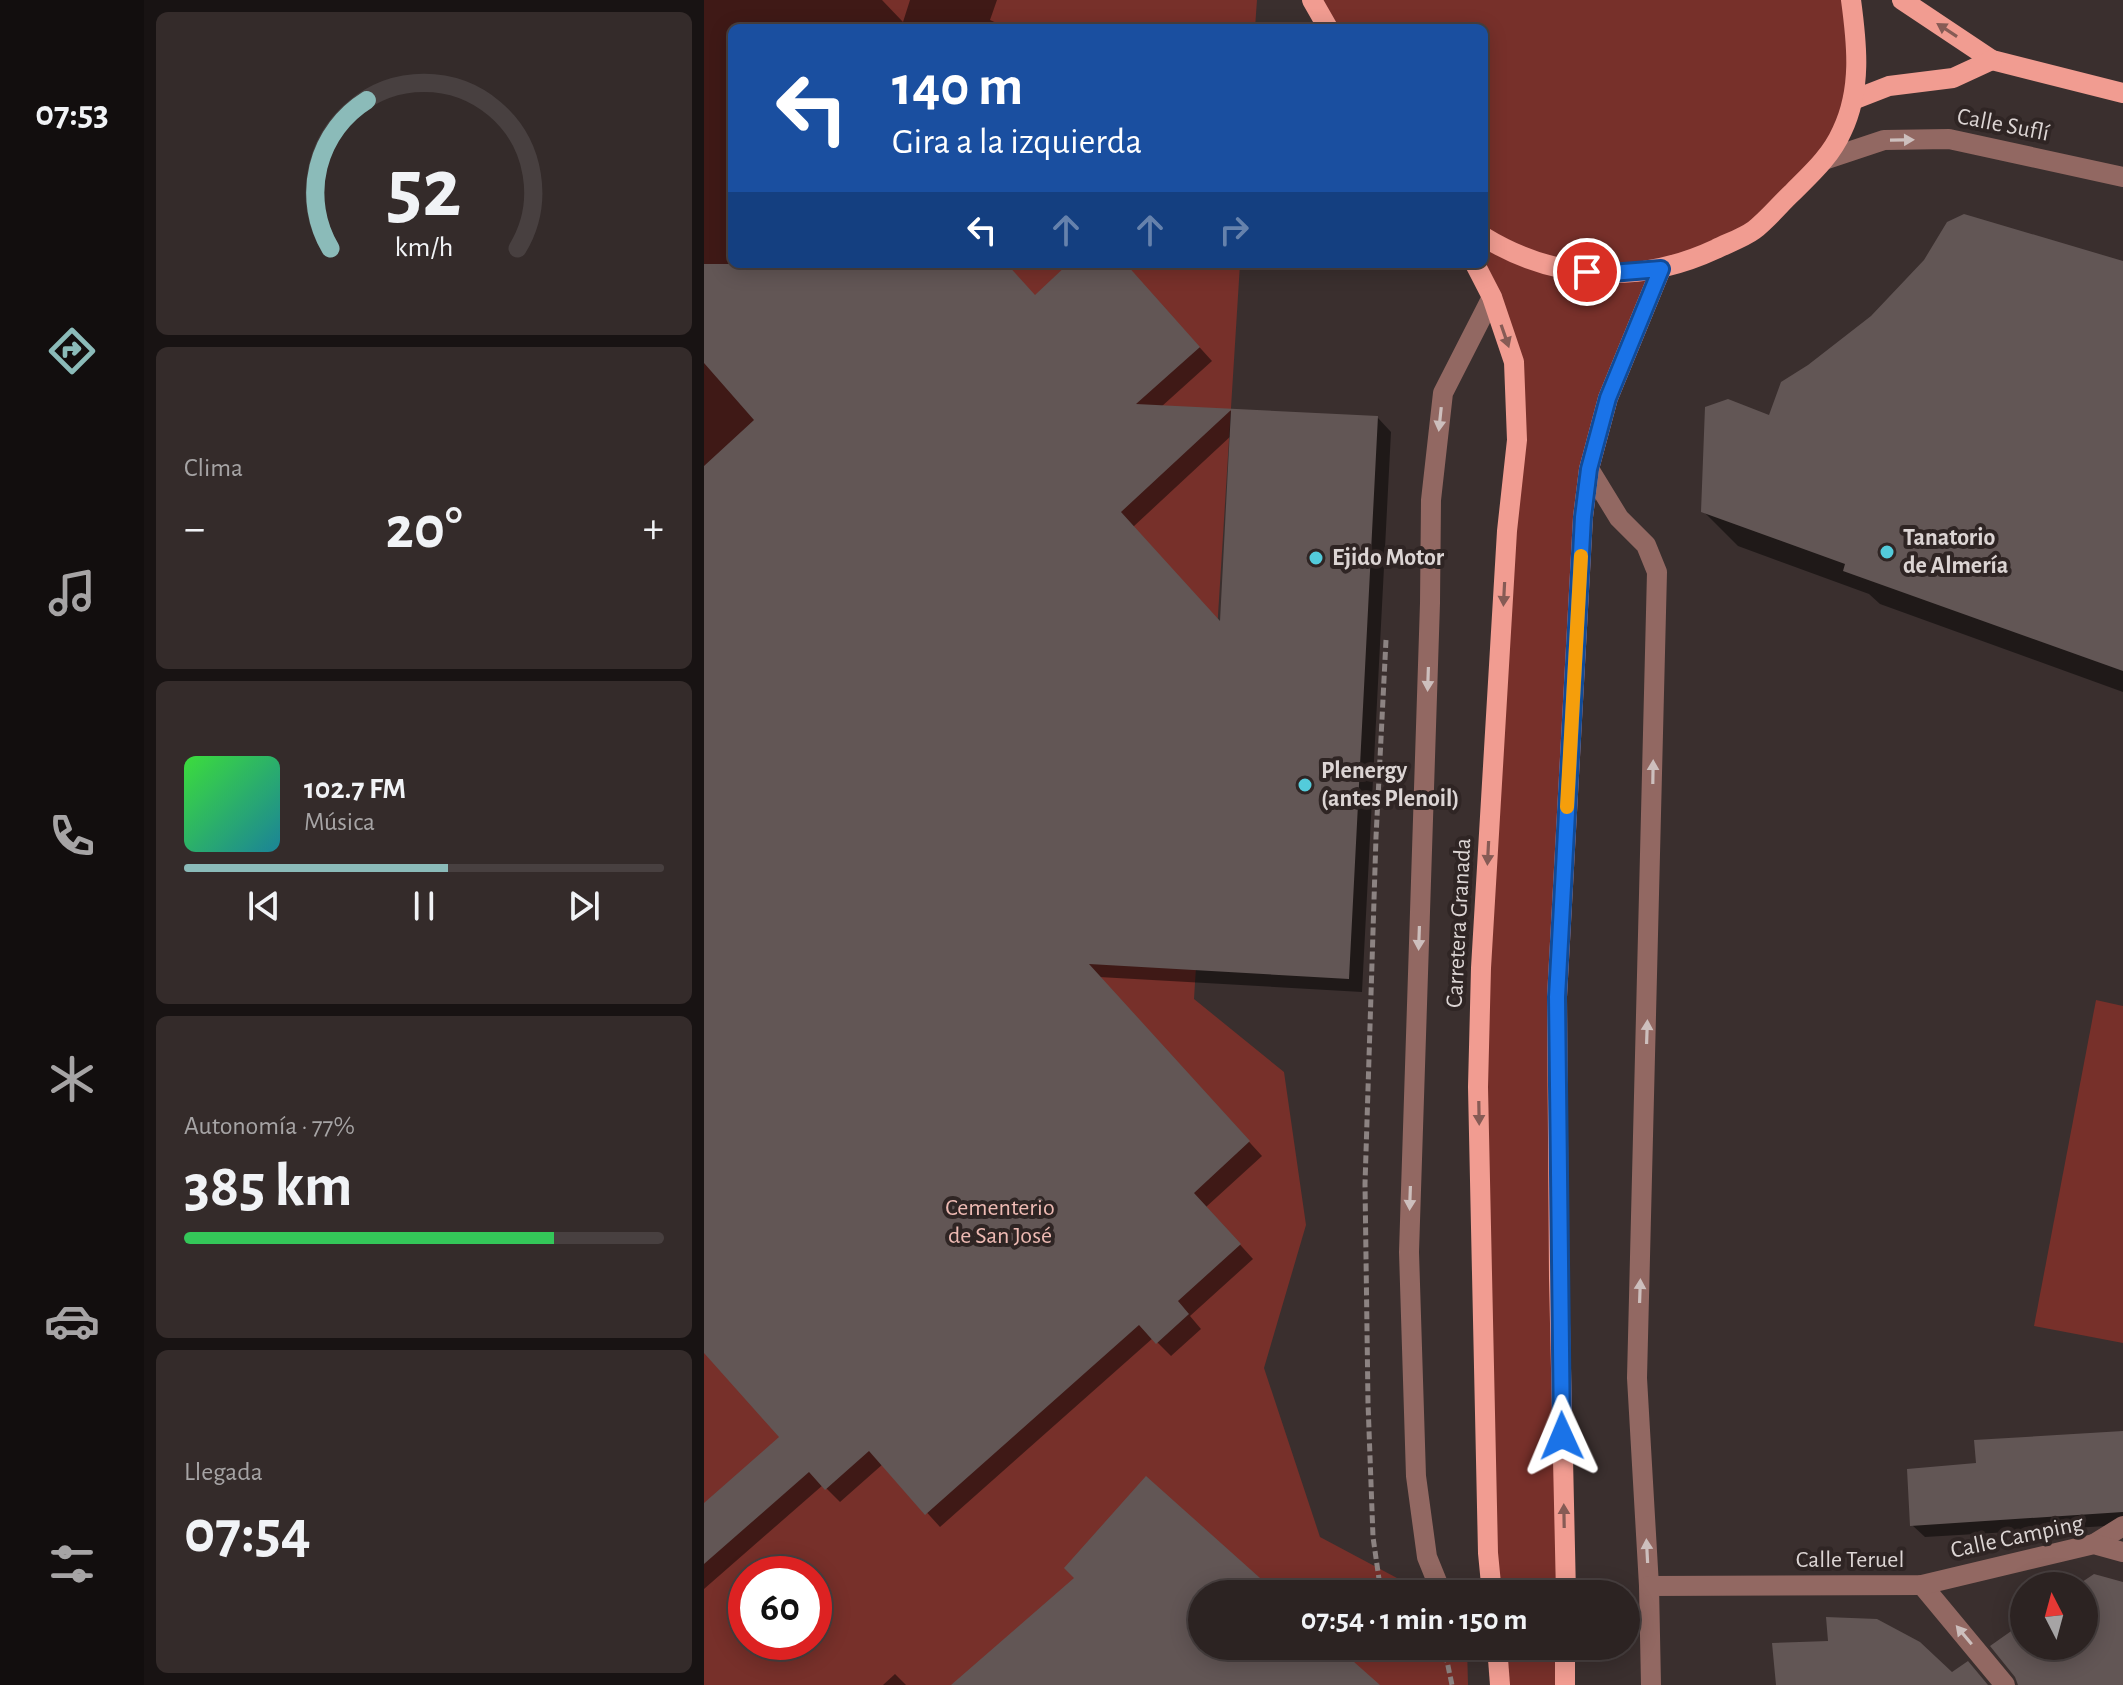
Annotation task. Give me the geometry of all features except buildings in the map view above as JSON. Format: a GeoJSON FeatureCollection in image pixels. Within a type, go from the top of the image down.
{"type":"FeatureCollection","features":[{"type":"Feature","properties":{"kind":"main road"},"geometry":{"type":"LineString","coordinates":[[1312,0],[1326,24]]}},
{"type":"Feature","properties":{"kind":"main road"},"geometry":{"type":"LineString","coordinates":[[1488,239],[1507,251],[1562,270],[1611,273],[1661,269],[1703,255],[1752,231],[1827,159],[1843,130],[1853,100],[1859,59],[1851,0]]}},
{"type":"Feature","properties":{"kind":"main road"},"geometry":{"type":"LineString","coordinates":[[1902,0],[1992,60],[2123,93]]}},
{"type":"Feature","properties":{"kind":"main road","name":"Calle Suflí"},"geometry":{"type":"LineString","coordinates":[[1853,100],[1889,86],[1953,78],[1992,60]]}},
{"type":"Feature","properties":{"kind":"main road","name":"Carretera Granada"},"geometry":{"type":"LineString","coordinates":[[1477,268],[1492,297],[1514,362],[1517,440],[1507,531],[1485,906],[1478,1087],[1491,1580]]}},
{"type":"Feature","properties":{"kind":"main road"},"geometry":{"type":"LineString","coordinates":[[1566,1580],[1557,997],[1583,517],[1589,469],[1608,398],[1661,269]]}},
{"type":"Feature","properties":{"kind":"main road"},"geometry":{"type":"LineString","coordinates":[[1496,1660],[1500,1685]]}},
{"type":"Feature","properties":{"kind":"main road"},"geometry":{"type":"LineString","coordinates":[[1565,1660],[1565,1685]]}},
{"type":"Feature","properties":{"kind":"street","name":"Calle Suflí"},"geometry":{"type":"LineString","coordinates":[[1827,159],[1884,140],[1949,139],[2123,177]]}},
{"type":"Feature","properties":{"kind":"street"},"geometry":{"type":"LineString","coordinates":[[1436,1580],[1427,1557],[1416,1476],[1409,1252],[1431,500],[1443,393],[1492,297]]}},
{"type":"Feature","properties":{"kind":"street"},"geometry":{"type":"LineString","coordinates":[[1589,469],[1619,518],[1646,545],[1657,572],[1637,1378],[1649,1586],[1651,1685]]}},
{"type":"Feature","properties":{"kind":"street"},"geometry":{"type":"LineString","coordinates":[[2094,1544],[2123,1526]]}},
{"type":"Feature","properties":{"kind":"street","name":"Calle Camping"},"geometry":{"type":"LineString","coordinates":[[1922,1585],[2094,1544],[2123,1552]]}},
{"type":"Feature","properties":{"kind":"street","name":"Calle Teruel"},"geometry":{"type":"LineString","coordinates":[[1649,1586],[1922,1585],[2005,1685]]}},
{"type":"Feature","properties":{"kind":"path"},"geometry":{"type":"LineString","coordinates":[[1446,1660],[1452,1685]]}},
{"type":"Feature","properties":{"kind":"green space","name":"Cementerio de San José"},"geometry":{"type":"Polygon","coordinates":[[[704,0],[1257,0],[1255,24],[728,24],[728,268],[1240,268],[1194,999],[1284,1072],[1306,1225],[1264,1368],[1320,1537],[1401,1580],[1188,1580],[1188,1660],[1467,1660],[1468,1685],[704,1685],[704,0]]]}},
{"type":"Feature","properties":{"kind":"green space"},"geometry":{"type":"Polygon","coordinates":[[[1312,0],[1851,0],[1843,130],[1752,231],[1661,269],[1589,469],[1557,997],[1566,1580],[1492,1580],[1478,1087],[1514,362],[1485,268],[1488,268],[1488,24],[1326,24],[1312,0]]]}},
{"type":"Feature","properties":{"kind":"green space"},"geometry":{"type":"Polygon","coordinates":[[[2096,1000],[2123,1006],[2123,1343],[2034,1326],[2096,1000]]]}},
{"type":"Feature","properties":{"kind":"green space"},"geometry":{"type":"Polygon","coordinates":[[[1498,1660],[1565,1660],[1564,1685],[1500,1685],[1498,1660]]]}},
{"type":"Feature","properties":{"kind":"slow traffic"},"geometry":{"type":"LineString","coordinates":[[1567,807],[1581,556]]}},
{"type":"Feature","properties":{"kind":"place","name":"Tanatorio de Almería"},"geometry":{"type":"Point","coordinates":[1887,552]}},
{"type":"Feature","properties":{"kind":"place","name":"Ejido Motor"},"geometry":{"type":"Point","coordinates":[1316,558]}},
{"type":"Feature","properties":{"kind":"place","name":"Plenergy (antes Plenoil)"},"geometry":{"type":"Point","coordinates":[1305,785]}},
{"type":"Feature","properties":{"kind":"route"},"geometry":{"type":"LineString","coordinates":[[1562,1436],[1557,997],[1583,517],[1589,469],[1608,398],[1661,269],[1587,272]]}}]}
